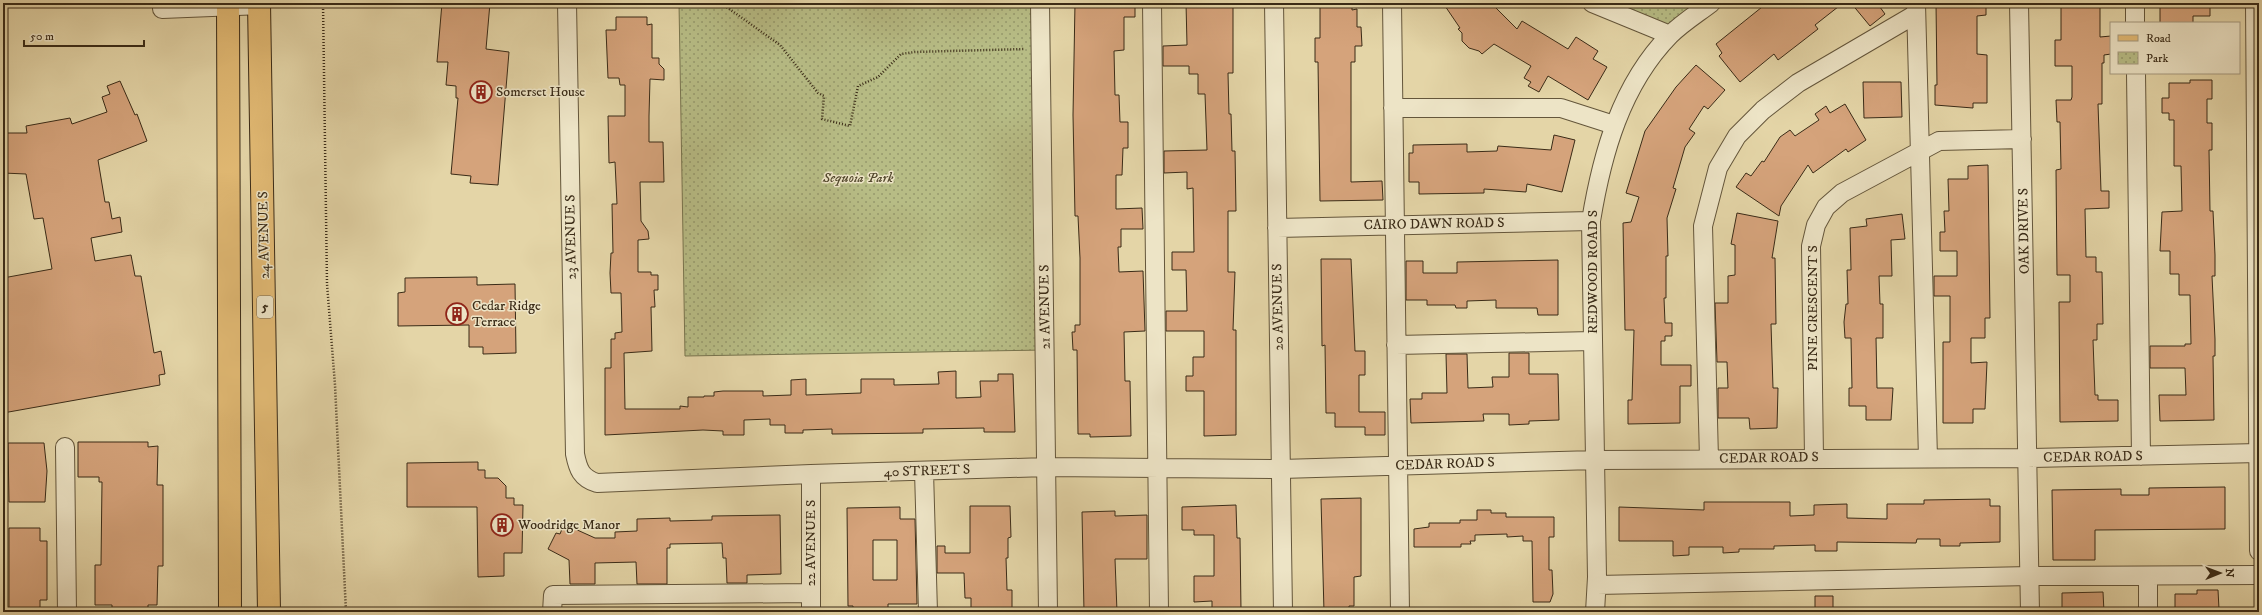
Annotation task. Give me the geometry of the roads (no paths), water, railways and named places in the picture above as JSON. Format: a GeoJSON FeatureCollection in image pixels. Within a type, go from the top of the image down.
{"type":"FeatureCollection","features":[{"type":"Feature","properties":{"kind":"main road","name":"24 AVENUE S"},"geometry":{"type":"LineString","coordinates":[[259,4],[269,612]]}},
{"type":"Feature","properties":{"kind":"main road"},"geometry":{"type":"LineString","coordinates":[[228,5],[230,612]]}},
{"type":"Feature","properties":{"kind":"street"},"geometry":{"type":"LineString","coordinates":[[162,3],[162,9],[259,4]]}},
{"type":"Feature","properties":{"kind":"street","name":"21 AVENUE S"},"geometry":{"type":"LineString","coordinates":[[1040,3],[1048,612]]}},
{"type":"Feature","properties":{"kind":"street"},"geometry":{"type":"LineString","coordinates":[[1152,3],[1159,468],[1159,612]]}},
{"type":"Feature","properties":{"kind":"street","name":"20 AVENUE S"},"geometry":{"type":"LineString","coordinates":[[1274,3],[1283,612]]}},
{"type":"Feature","properties":{"kind":"street"},"geometry":{"type":"LineString","coordinates":[[1392,3],[1400,612]]}},
{"type":"Feature","properties":{"kind":"street"},"geometry":{"type":"LineString","coordinates":[[1592,3],[1670,35]]}},
{"type":"Feature","properties":{"kind":"street","name":"REDWOOD ROAD S"},"geometry":{"type":"LineString","coordinates":[[1595,612],[1597,585],[1591,221],[1604,152],[1614,125],[1645,67],[1670,35],[1711,3]]}},
{"type":"Feature","properties":{"kind":"street","name":"OAK DRIVE S"},"geometry":{"type":"LineString","coordinates":[[2020,3],[2030,612]]}},
{"type":"Feature","properties":{"kind":"street"},"geometry":{"type":"LineString","coordinates":[[2134,3],[2135,22]]}},
{"type":"Feature","properties":{"kind":"street"},"geometry":{"type":"LineString","coordinates":[[2255,3],[2259,551]]}},
{"type":"Feature","properties":{"kind":"street","name":"23 AVENUE S"},"geometry":{"type":"LineString","coordinates":[[567,4],[575,454],[579,470]]}},
{"type":"Feature","properties":{"kind":"street"},"geometry":{"type":"LineString","coordinates":[[1916,8],[1928,458]]}},
{"type":"Feature","properties":{"kind":"street"},"geometry":{"type":"LineString","coordinates":[[1709,459],[1703,226],[1718,168],[1738,136],[1763,110],[1798,83],[1916,8]]}},
{"type":"Feature","properties":{"kind":"street"},"geometry":{"type":"LineString","coordinates":[[2136,74],[2141,456]]}},
{"type":"Feature","properties":{"kind":"street"},"geometry":{"type":"LineString","coordinates":[[1393,108],[1561,108],[1614,125]]}},
{"type":"Feature","properties":{"kind":"street","name":"PINE CRESCENT S"},"geometry":{"type":"LineString","coordinates":[[1814,458],[1811,246],[1816,225],[1826,207],[1842,193],[1939,141],[2022,138]]}},
{"type":"Feature","properties":{"kind":"street","name":"CAIRO DAWN ROAD S"},"geometry":{"type":"LineString","coordinates":[[1277,228],[1591,221]]}},
{"type":"Feature","properties":{"kind":"street"},"geometry":{"type":"LineString","coordinates":[[1396,345],[1593,341]]}},
{"type":"Feature","properties":{"kind":"street"},"geometry":{"type":"LineString","coordinates":[[65,447],[67,612]]}},
{"type":"Feature","properties":{"kind":"street","name":"CEDAR ROAD S"},"geometry":{"type":"LineString","coordinates":[[1281,469],[1595,460],[2028,458],[2258,453]]}},
{"type":"Feature","properties":{"kind":"street","name":"40 STREET S"},"geometry":{"type":"LineString","coordinates":[[579,470],[586,480],[597,483],[811,474],[1047,467],[1281,469]]}},
{"type":"Feature","properties":{"kind":"street"},"geometry":{"type":"LineString","coordinates":[[924,471],[928,612]]}},
{"type":"Feature","properties":{"kind":"street","name":"22 AVENUE S"},"geometry":{"type":"LineString","coordinates":[[811,474],[811,612]]}},
{"type":"Feature","properties":{"kind":"street"},"geometry":{"type":"LineString","coordinates":[[1597,585],[2030,576],[2259,575]]}},
{"type":"Feature","properties":{"kind":"street"},"geometry":{"type":"LineString","coordinates":[[2148,576],[2148,612]]}},
{"type":"Feature","properties":{"kind":"street"},"geometry":{"type":"LineString","coordinates":[[552,612],[553,595],[811,593]]}},
{"type":"Feature","properties":{"kind":"place","name":"Somerset House"},"geometry":{"type":"Point","coordinates":[481,92]}},
{"type":"Feature","properties":{"kind":"place","name":"Cedar Ridge Terrace"},"geometry":{"type":"Point","coordinates":[457,314]}},
{"type":"Feature","properties":{"kind":"place","name":"Woodridge Manor"},"geometry":{"type":"Point","coordinates":[502,525]}},
{"type":"Feature","properties":{"kind":"park label","name":"Sequoia Park"},"geometry":{"type":"Point","coordinates":[858,178]}}]}
